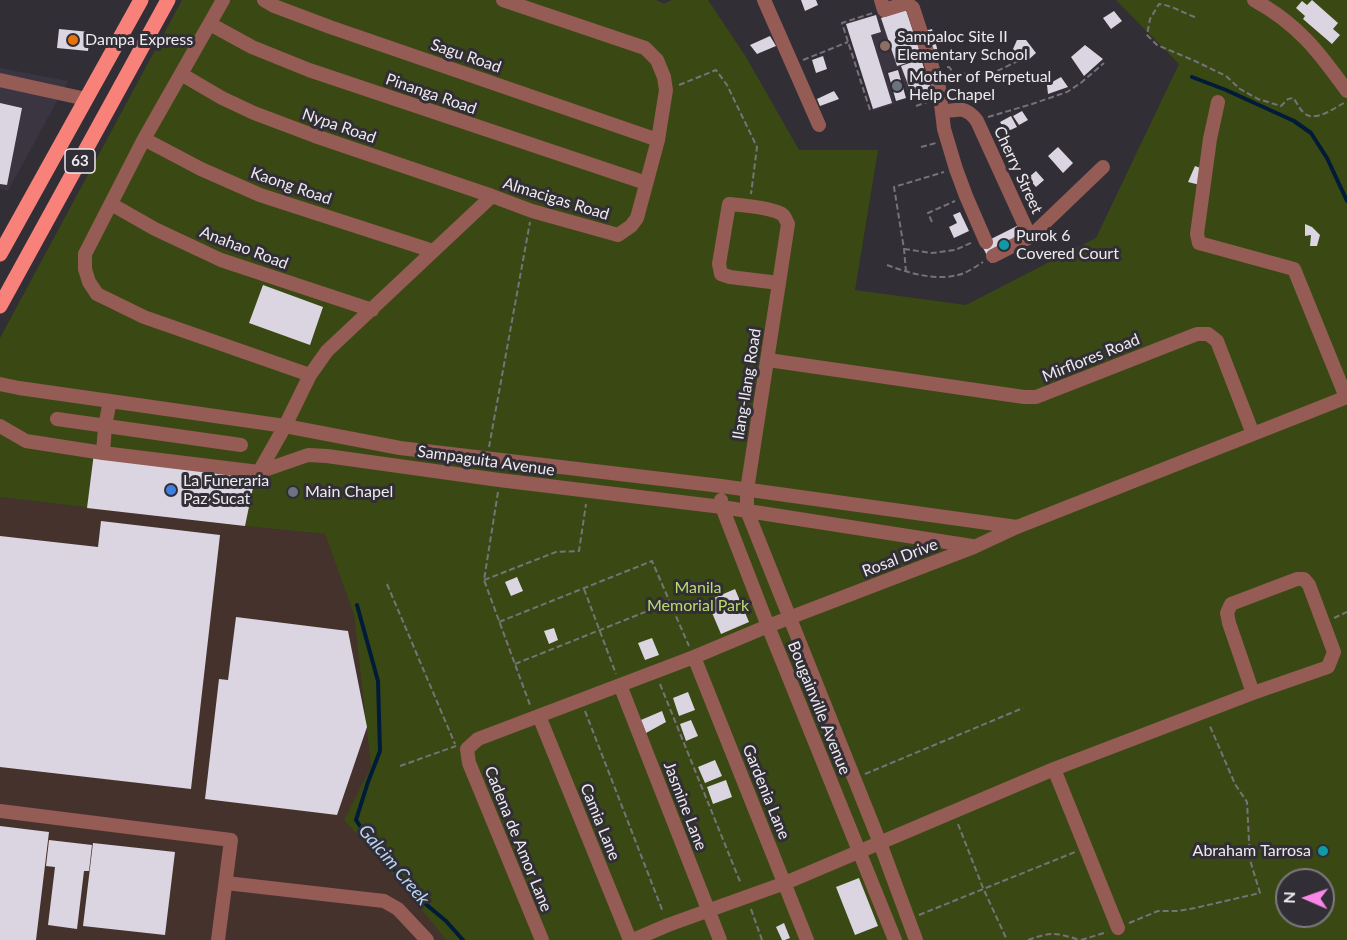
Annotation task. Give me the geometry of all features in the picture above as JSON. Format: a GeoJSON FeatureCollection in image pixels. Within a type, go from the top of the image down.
{"type":"FeatureCollection","features":[{"type":"Feature","properties":{"kind":"main road","name":"63"},"geometry":{"type":"LineString","coordinates":[[0,254],[141,0]]}},
{"type":"Feature","properties":{"kind":"main road","name":"63"},"geometry":{"type":"LineString","coordinates":[[0,306],[168,0]]}},
{"type":"Feature","properties":{"kind":"street"},"geometry":{"type":"LineString","coordinates":[[224,0],[144,139],[85,254],[85,269],[89,282],[97,294],[144,317],[310,375]]}},
{"type":"Feature","properties":{"kind":"street","name":"Sagu Road"},"geometry":{"type":"LineString","coordinates":[[264,0],[330,27],[658,140]]}},
{"type":"Feature","properties":{"kind":"street","name":"Almacigas Road"},"geometry":{"type":"LineString","coordinates":[[259,472],[310,375],[327,351],[492,196],[532,211],[618,235],[631,226],[637,218],[658,140],[666,90],[664,77],[657,60],[645,48],[503,0]]}},
{"type":"Feature","properties":{"kind":"street"},"geometry":{"type":"LineString","coordinates":[[764,0],[819,125]]}},
{"type":"Feature","properties":{"kind":"street"},"geometry":{"type":"LineString","coordinates":[[1254,0],[1272,10],[1302,34],[1323,57],[1347,91]]}},
{"type":"Feature","properties":{"kind":"street"},"geometry":{"type":"LineString","coordinates":[[882,5],[904,3],[911,4],[913,8],[939,87],[944,129],[956,169],[985,240]]}},
{"type":"Feature","properties":{"kind":"street","name":"Pinanga Road"},"geometry":{"type":"LineString","coordinates":[[210,24],[252,47],[309,70],[646,183]]}},
{"type":"Feature","properties":{"kind":"street","name":"Nypa Road"},"geometry":{"type":"LineString","coordinates":[[181,74],[222,98],[254,113],[492,196]]}},
{"type":"Feature","properties":{"kind":"street"},"geometry":{"type":"LineString","coordinates":[[4,84],[86,99]]}},
{"type":"Feature","properties":{"kind":"street"},"geometry":{"type":"LineString","coordinates":[[1218,102],[1210,139],[1197,234],[1199,243],[1294,268],[1347,397]]}},
{"type":"Feature","properties":{"kind":"street","name":"Cherry Street"},"geometry":{"type":"LineString","coordinates":[[942,112],[961,109],[972,114],[977,121],[1030,237]]}},
{"type":"Feature","properties":{"kind":"street","name":"Kaong Road"},"geometry":{"type":"LineString","coordinates":[[144,139],[201,169],[260,195],[434,251]]}},
{"type":"Feature","properties":{"kind":"street"},"geometry":{"type":"LineString","coordinates":[[991,258],[1030,237],[1103,167]]}},
{"type":"Feature","properties":{"kind":"street","name":"Anahao Road"},"geometry":{"type":"LineString","coordinates":[[111,204],[156,229],[221,260],[372,310]]}},
{"type":"Feature","properties":{"kind":"street"},"geometry":{"type":"LineString","coordinates":[[749,205],[729,204],[719,264],[721,274],[779,284]]}},
{"type":"Feature","properties":{"kind":"street","name":"Ilang-Ilang Road"},"geometry":{"type":"LineString","coordinates":[[747,490],[788,224],[784,216],[778,212],[749,205]]}},
{"type":"Feature","properties":{"kind":"street","name":"Mirflores Road"},"geometry":{"type":"LineString","coordinates":[[768,360],[1036,398],[1197,334],[1208,334],[1216,341],[1253,435]]}},
{"type":"Feature","properties":{"kind":"street","name":"Sampaguita Avenue"},"geometry":{"type":"LineString","coordinates":[[0,384],[285,426],[400,448],[721,486],[1017,527]]}},
{"type":"Feature","properties":{"kind":"street","name":"Rosal Drive"},"geometry":{"type":"LineString","coordinates":[[461,748],[478,739],[974,547],[1017,527],[1347,397]]}},
{"type":"Feature","properties":{"kind":"street"},"geometry":{"type":"LineString","coordinates":[[103,453],[110,401]]}},
{"type":"Feature","properties":{"kind":"street"},"geometry":{"type":"LineString","coordinates":[[57,419],[241,445]]}},
{"type":"Feature","properties":{"kind":"street","name":"Sampaguita Avenue"},"geometry":{"type":"LineString","coordinates":[[0,426],[26,441],[103,453],[259,472],[308,455],[327,456],[722,507],[974,547]]}},
{"type":"Feature","properties":{"kind":"street"},"geometry":{"type":"LineString","coordinates":[[429,470],[432,452]]}},
{"type":"Feature","properties":{"kind":"street","name":"Bougainville Avenue"},"geometry":{"type":"LineString","coordinates":[[721,486],[722,507],[895,940]]}},
{"type":"Feature","properties":{"kind":"street","name":"Bougainville Avenue"},"geometry":{"type":"LineString","coordinates":[[747,490],[747,511],[880,843],[916,940]]}},
{"type":"Feature","properties":{"kind":"street"},"geometry":{"type":"LineString","coordinates":[[632,940],[785,883],[1054,769],[1328,667],[1334,652],[1309,585],[1304,579],[1297,579],[1231,604],[1227,613],[1229,623],[1253,693]]}},
{"type":"Feature","properties":{"kind":"street","name":"Gardenia Lane"},"geometry":{"type":"LineString","coordinates":[[694,657],[807,940]]}},
{"type":"Feature","properties":{"kind":"street","name":"Jasmine Lane"},"geometry":{"type":"LineString","coordinates":[[620,685],[720,940]]}},
{"type":"Feature","properties":{"kind":"street","name":"Camia Lane"},"geometry":{"type":"LineString","coordinates":[[540,716],[632,940]]}},
{"type":"Feature","properties":{"kind":"street","name":"Cadena de Amor Lane"},"geometry":{"type":"LineString","coordinates":[[461,748],[470,763],[542,940]]}},
{"type":"Feature","properties":{"kind":"street"},"geometry":{"type":"LineString","coordinates":[[1054,769],[1118,928]]}},
{"type":"Feature","properties":{"kind":"street"},"geometry":{"type":"LineString","coordinates":[[0,810],[231,840],[218,940]]}},
{"type":"Feature","properties":{"kind":"street"},"geometry":{"type":"LineString","coordinates":[[225,883],[384,902],[398,909],[427,940]]}},
{"type":"Feature","properties":{"kind":"path"},"geometry":{"type":"LineString","coordinates":[[1195,17],[1165,4],[1159,4],[1150,19],[1147,35],[1157,45],[1196,60],[1226,76],[1240,89],[1258,99],[1281,106],[1288,99],[1293,98],[1309,117],[1318,116],[1347,102]]}},
{"type":"Feature","properties":{"kind":"path"},"geometry":{"type":"LineString","coordinates":[[870,110],[842,23],[882,5]]}},
{"type":"Feature","properties":{"kind":"path"},"geometry":{"type":"LineString","coordinates":[[792,65],[848,42]]}},
{"type":"Feature","properties":{"kind":"path"},"geometry":{"type":"LineString","coordinates":[[932,65],[949,67],[955,74],[993,73],[1018,61]]}},
{"type":"Feature","properties":{"kind":"path"},"geometry":{"type":"LineString","coordinates":[[977,121],[1067,92],[1104,63]]}},
{"type":"Feature","properties":{"kind":"path"},"geometry":{"type":"LineString","coordinates":[[666,90],[716,70],[727,85],[757,147],[749,205]]}},
{"type":"Feature","properties":{"kind":"path"},"geometry":{"type":"LineString","coordinates":[[906,272],[894,187],[956,169]]}},
{"type":"Feature","properties":{"kind":"path"},"geometry":{"type":"LineString","coordinates":[[932,222],[928,213],[966,196]]}},
{"type":"Feature","properties":{"kind":"path"},"geometry":{"type":"LineString","coordinates":[[487,459],[532,211]]}},
{"type":"Feature","properties":{"kind":"path"},"geometry":{"type":"LineString","coordinates":[[904,249],[932,253],[955,250],[985,240]]}},
{"type":"Feature","properties":{"kind":"path"},"geometry":{"type":"LineString","coordinates":[[887,265],[920,275],[943,277],[957,276],[991,258]]}},
{"type":"Feature","properties":{"kind":"path"},"geometry":{"type":"LineString","coordinates":[[500,480],[484,580],[532,710],[540,716]]}},
{"type":"Feature","properties":{"kind":"path"},"geometry":{"type":"LineString","coordinates":[[484,580],[556,552],[579,551],[588,491]]}},
{"type":"Feature","properties":{"kind":"path"},"geometry":{"type":"LineString","coordinates":[[500,622],[652,561],[694,657]]}},
{"type":"Feature","properties":{"kind":"path"},"geometry":{"type":"LineString","coordinates":[[387,584],[461,748],[400,766]]}},
{"type":"Feature","properties":{"kind":"path"},"geometry":{"type":"LineString","coordinates":[[584,589],[620,685]]}},
{"type":"Feature","properties":{"kind":"path"},"geometry":{"type":"LineString","coordinates":[[515,664],[670,602]]}},
{"type":"Feature","properties":{"kind":"path"},"geometry":{"type":"LineString","coordinates":[[655,672],[762,940]]}},
{"type":"Feature","properties":{"kind":"path"},"geometry":{"type":"LineString","coordinates":[[580,700],[668,925]]}},
{"type":"Feature","properties":{"kind":"path"},"geometry":{"type":"LineString","coordinates":[[854,778],[1023,708]]}},
{"type":"Feature","properties":{"kind":"path"},"geometry":{"type":"LineString","coordinates":[[1158,911],[1195,908],[1260,893],[1250,860],[1247,802],[1235,784],[1204,712]]}},
{"type":"Feature","properties":{"kind":"path"},"geometry":{"type":"LineString","coordinates":[[953,812],[983,888],[1007,940]]}},
{"type":"Feature","properties":{"kind":"path"},"geometry":{"type":"LineString","coordinates":[[908,920],[1086,848]]}},
{"type":"Feature","properties":{"kind":"path"},"geometry":{"type":"LineString","coordinates":[[1028,940],[1056,933],[1079,940]]}},
{"type":"Feature","properties":{"kind":"shaded area","name":"Sampaloc Site II Elementary School"},"geometry":{"type":"Polygon","coordinates":[[[906,6],[934,92],[910,101],[899,68],[886,72],[895,104],[873,111],[845,23],[906,6]]]}},
{"type":"Feature","properties":{"kind":"shaded area"},"geometry":{"type":"Polygon","coordinates":[[[0,68],[68,81],[8,191],[0,189],[0,68]]]}},
{"type":"Feature","properties":{"kind":"shaded area"},"geometry":{"type":"Polygon","coordinates":[[[0,497],[325,534],[354,615],[371,768],[344,820],[407,891],[446,940],[0,940],[0,497]]]}},
{"type":"Feature","properties":{"kind":"green space","name":"Manila Memorial Park"},"geometry":{"type":"Polygon","coordinates":[[[182,0],[656,0],[664,4],[672,0],[708,0],[746,57],[799,150],[878,150],[855,290],[966,305],[1096,238],[1179,64],[1116,0],[1347,0],[1347,940],[446,940],[407,891],[344,820],[371,767],[354,615],[325,534],[0,497],[0,338],[182,0]]]}},
{"type":"Feature","properties":{"kind":"building"},"geometry":{"type":"Polygon","coordinates":[[[801,0],[816,0],[818,5],[805,11],[801,0]]]}},
{"type":"Feature","properties":{"kind":"building"},"geometry":{"type":"Polygon","coordinates":[[[1312,0],[1338,23],[1333,29],[1340,35],[1332,44],[1303,19],[1305,16],[1296,8],[1302,1],[1307,5],[1312,0]]]}},
{"type":"Feature","properties":{"kind":"building"},"geometry":{"type":"Polygon","coordinates":[[[906,10],[922,58],[897,66],[881,18],[906,10]]]}},
{"type":"Feature","properties":{"kind":"building"},"geometry":{"type":"Polygon","coordinates":[[[1114,11],[1122,21],[1111,29],[1103,18],[1114,11]]]}},
{"type":"Feature","properties":{"kind":"building"},"geometry":{"type":"Polygon","coordinates":[[[876,15],[881,32],[871,35],[892,103],[873,109],[846,24],[876,15]]]}},
{"type":"Feature","properties":{"kind":"building","name":"Dampa Express"},"geometry":{"type":"Polygon","coordinates":[[[59,29],[90,32],[88,51],[57,48],[59,29]]]}},
{"type":"Feature","properties":{"kind":"building"},"geometry":{"type":"Polygon","coordinates":[[[932,29],[938,52],[931,53],[924,31],[932,29]]]}},
{"type":"Feature","properties":{"kind":"building"},"geometry":{"type":"Polygon","coordinates":[[[770,36],[776,46],[757,54],[750,45],[770,36]]]}},
{"type":"Feature","properties":{"kind":"building"},"geometry":{"type":"Polygon","coordinates":[[[1017,40],[1026,40],[1036,53],[1026,62],[1013,49],[1017,40]]]}},
{"type":"Feature","properties":{"kind":"building"},"geometry":{"type":"Polygon","coordinates":[[[1085,45],[1103,59],[1084,76],[1071,57],[1085,45]]]}},
{"type":"Feature","properties":{"kind":"building"},"geometry":{"type":"Polygon","coordinates":[[[823,56],[827,69],[816,73],[812,60],[823,56]]]}},
{"type":"Feature","properties":{"kind":"building"},"geometry":{"type":"Polygon","coordinates":[[[921,59],[932,92],[913,98],[901,66],[921,59]]]}},
{"type":"Feature","properties":{"kind":"building","name":"Mother of Perpetual Help Chapel"},"geometry":{"type":"Polygon","coordinates":[[[898,70],[906,98],[896,101],[888,73],[898,70]]]}},
{"type":"Feature","properties":{"kind":"building"},"geometry":{"type":"Polygon","coordinates":[[[1061,77],[1068,87],[1048,94],[1047,85],[1061,77]]]}},
{"type":"Feature","properties":{"kind":"building"},"geometry":{"type":"Polygon","coordinates":[[[834,91],[839,99],[820,106],[817,99],[834,91]]]}},
{"type":"Feature","properties":{"kind":"building"},"geometry":{"type":"Polygon","coordinates":[[[0,103],[22,108],[7,185],[0,184],[0,103]]]}},
{"type":"Feature","properties":{"kind":"building"},"geometry":{"type":"Polygon","coordinates":[[[1022,111],[1028,120],[1019,125],[1013,116],[1022,111]]]}},
{"type":"Feature","properties":{"kind":"building"},"geometry":{"type":"Polygon","coordinates":[[[1011,116],[1017,127],[1006,132],[1000,122],[1011,116]]]}},
{"type":"Feature","properties":{"kind":"building"},"geometry":{"type":"Polygon","coordinates":[[[1058,147],[1073,163],[1063,173],[1048,156],[1058,147]]]}},
{"type":"Feature","properties":{"kind":"building"},"geometry":{"type":"Polygon","coordinates":[[[1195,166],[1203,169],[1200,185],[1188,182],[1195,166]]]}},
{"type":"Feature","properties":{"kind":"building"},"geometry":{"type":"Polygon","coordinates":[[[1036,171],[1044,180],[1036,187],[1028,178],[1036,171]]]}},
{"type":"Feature","properties":{"kind":"building"},"geometry":{"type":"Polygon","coordinates":[[[960,212],[969,231],[954,238],[949,227],[957,223],[953,215],[960,212]]]}},
{"type":"Feature","properties":{"kind":"building"},"geometry":{"type":"Polygon","coordinates":[[[1305,224],[1320,235],[1317,246],[1310,246],[1311,235],[1305,236],[1305,224]]]}},
{"type":"Feature","properties":{"kind":"building","name":"Purok 6 Covered Court"},"geometry":{"type":"Polygon","coordinates":[[[1017,226],[1027,245],[991,263],[981,244],[1017,226]]]}},
{"type":"Feature","properties":{"kind":"building"},"geometry":{"type":"Polygon","coordinates":[[[263,285],[323,307],[310,345],[249,323],[263,285]]]}},
{"type":"Feature","properties":{"kind":"building","name":"La Funeraria Paz Sucat"},"geometry":{"type":"Polygon","coordinates":[[[94,453],[256,473],[245,526],[87,508],[94,453]]]}},
{"type":"Feature","properties":{"kind":"building"},"geometry":{"type":"Polygon","coordinates":[[[101,521],[220,535],[191,789],[0,767],[0,536],[98,547],[101,521]]]}},
{"type":"Feature","properties":{"kind":"building"},"geometry":{"type":"Polygon","coordinates":[[[517,577],[523,591],[511,596],[505,582],[517,577]]]}},
{"type":"Feature","properties":{"kind":"building"},"geometry":{"type":"Polygon","coordinates":[[[735,589],[749,622],[721,634],[707,601],[735,589]]]}},
{"type":"Feature","properties":{"kind":"building"},"geometry":{"type":"Polygon","coordinates":[[[236,617],[348,631],[367,727],[337,815],[205,799],[219,679],[228,680],[236,617]]]}},
{"type":"Feature","properties":{"kind":"building"},"geometry":{"type":"Polygon","coordinates":[[[554,628],[558,640],[549,644],[544,631],[554,628]]]}},
{"type":"Feature","properties":{"kind":"building"},"geometry":{"type":"Polygon","coordinates":[[[652,638],[659,655],[645,660],[638,643],[652,638]]]}},
{"type":"Feature","properties":{"kind":"building"},"geometry":{"type":"Polygon","coordinates":[[[688,692],[695,710],[679,716],[673,698],[688,692]]]}},
{"type":"Feature","properties":{"kind":"building"},"geometry":{"type":"Polygon","coordinates":[[[662,711],[666,722],[646,733],[641,720],[662,711]]]}},
{"type":"Feature","properties":{"kind":"building"},"geometry":{"type":"Polygon","coordinates":[[[691,720],[698,736],[686,741],[680,724],[691,720]]]}},
{"type":"Feature","properties":{"kind":"building"},"geometry":{"type":"Polygon","coordinates":[[[715,760],[722,776],[705,783],[698,767],[715,760]]]}},
{"type":"Feature","properties":{"kind":"building"},"geometry":{"type":"Polygon","coordinates":[[[726,780],[732,797],[713,804],[707,787],[726,780]]]}},
{"type":"Feature","properties":{"kind":"building"},"geometry":{"type":"Polygon","coordinates":[[[0,826],[49,832],[36,940],[0,940],[0,826]]]}},
{"type":"Feature","properties":{"kind":"building"},"geometry":{"type":"Polygon","coordinates":[[[49,840],[92,845],[89,871],[84,871],[77,929],[48,925],[55,867],[46,866],[49,840]]]}},
{"type":"Feature","properties":{"kind":"building"},"geometry":{"type":"Polygon","coordinates":[[[93,843],[175,852],[165,935],[83,926],[93,843]]]}},
{"type":"Feature","properties":{"kind":"building"},"geometry":{"type":"Polygon","coordinates":[[[859,878],[878,926],[855,935],[836,887],[859,878]]]}},
{"type":"Feature","properties":{"kind":"building"},"geometry":{"type":"Polygon","coordinates":[[[784,923],[790,938],[782,940],[776,927],[784,923]]]}},
{"type":"Feature","properties":{"kind":"waterway"},"geometry":{"type":"LineString","coordinates":[[1192,77],[1294,121],[1311,133],[1327,158],[1347,201]]}},
{"type":"Feature","properties":{"kind":"waterway","name":"Galcim Creek"},"geometry":{"type":"LineString","coordinates":[[357,605],[378,681],[380,751],[356,820],[374,847],[422,901],[446,921],[463,940]]}},
{"type":"Feature","properties":{"kind":"place","name":"Dampa Express"},"geometry":{"type":"Point","coordinates":[73,40]}},
{"type":"Feature","properties":{"kind":"place","name":"Sampaloc Site II Elementary School"},"geometry":{"type":"Point","coordinates":[885,46]}},
{"type":"Feature","properties":{"kind":"place","name":"Mother of Perpetual Help Chapel"},"geometry":{"type":"Point","coordinates":[897,86]}},
{"type":"Feature","properties":{"kind":"place","name":"Purok 6 Covered Court"},"geometry":{"type":"Point","coordinates":[1004,245]}},
{"type":"Feature","properties":{"kind":"place","name":"La Funeraria Paz Sucat"},"geometry":{"type":"Point","coordinates":[171,490]}},
{"type":"Feature","properties":{"kind":"place","name":"Main Chapel"},"geometry":{"type":"Point","coordinates":[293,492]}},
{"type":"Feature","properties":{"kind":"place","name":"Abraham Tarrosa"},"geometry":{"type":"Point","coordinates":[1323,851]}}]}
